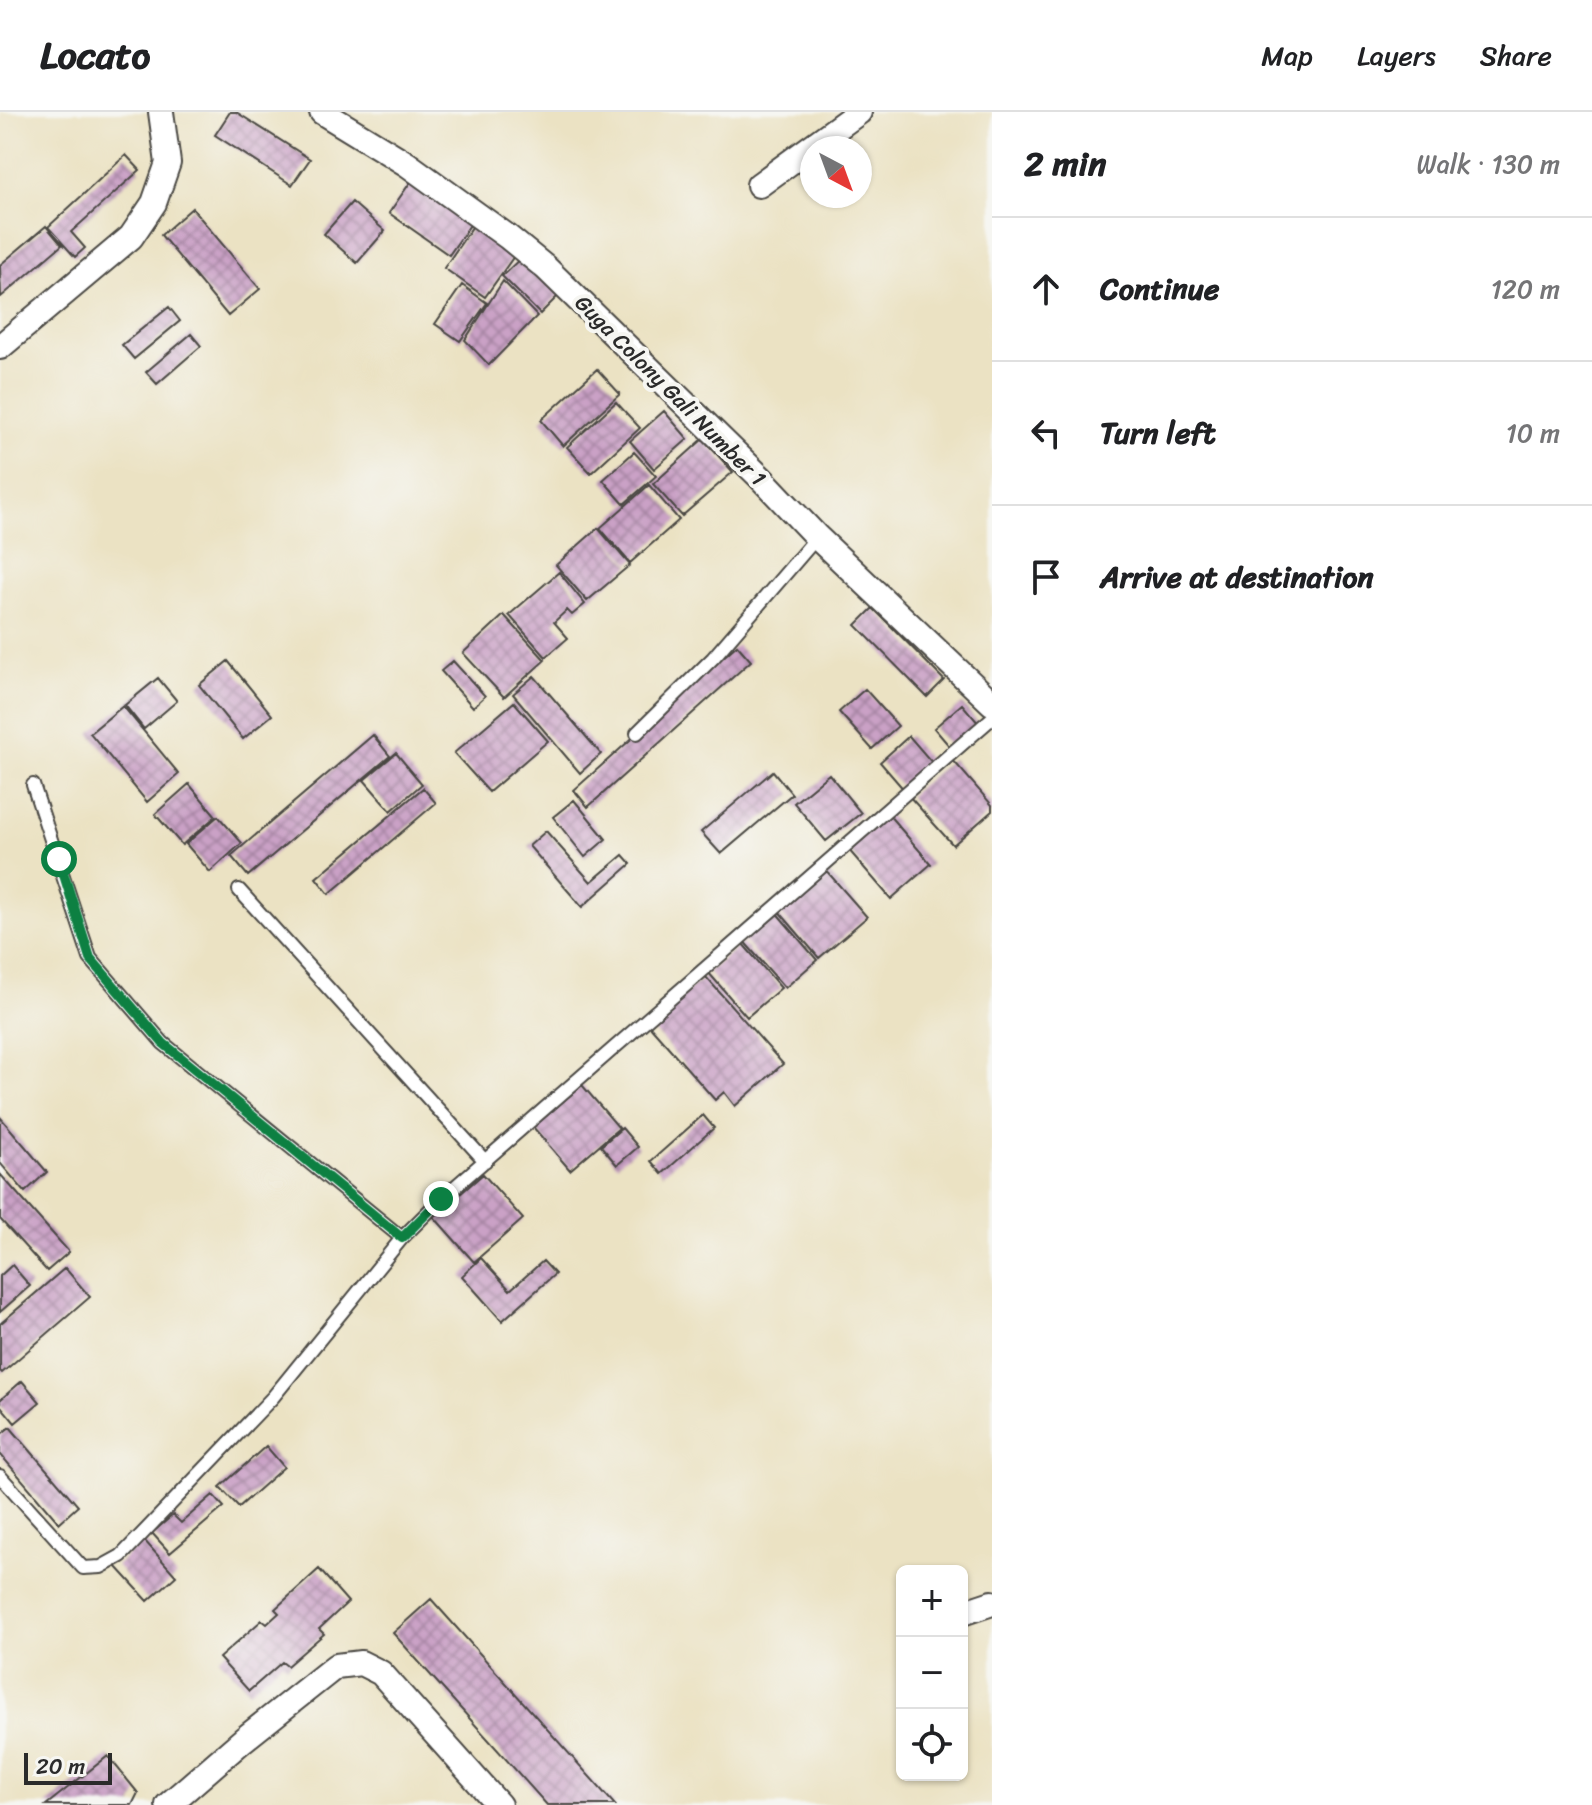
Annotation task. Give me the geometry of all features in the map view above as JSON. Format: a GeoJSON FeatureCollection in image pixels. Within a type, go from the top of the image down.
{"type":"FeatureCollection","features":[{"type":"Feature","properties":{"kind":"street"},"geometry":{"type":"LineString","coordinates":[[0,347],[131,237],[154,203],[168,163],[161,112]]}},
{"type":"Feature","properties":{"kind":"street","name":"Guga Colony Gali Number 1"},"geometry":{"type":"LineString","coordinates":[[322,112],[407,164],[546,268],[760,477],[817,537],[992,703]]}},
{"type":"Feature","properties":{"kind":"street"},"geometry":{"type":"LineString","coordinates":[[759,185],[859,112]]}},
{"type":"Feature","properties":{"kind":"street"},"geometry":{"type":"LineString","coordinates":[[968,1611],[992,1603]]}},
{"type":"Feature","properties":{"kind":"street"},"geometry":{"type":"LineString","coordinates":[[168,1805],[336,1666],[361,1663],[381,1673],[499,1805]]}},
{"type":"Feature","properties":{"kind":"lane"},"geometry":{"type":"LineString","coordinates":[[637,733],[713,658],[817,537]]}},
{"type":"Feature","properties":{"kind":"lane"},"geometry":{"type":"LineString","coordinates":[[0,1476],[83,1568],[101,1567],[121,1556],[273,1397],[402,1238],[441,1199],[992,718]]}},
{"type":"Feature","properties":{"kind":"lane"},"geometry":{"type":"LineString","coordinates":[[33,785],[90,958],[163,1043],[402,1238]]}},
{"type":"Feature","properties":{"kind":"lane"},"geometry":{"type":"LineString","coordinates":[[239,890],[485,1161]]}},
{"type":"Feature","properties":{"kind":"building"},"geometry":{"type":"Polygon","coordinates":[[[230,112],[236,112],[310,159],[292,185],[215,135],[230,112]]]}},
{"type":"Feature","properties":{"kind":"building"},"geometry":{"type":"Polygon","coordinates":[[[126,155],[140,170],[71,232],[85,248],[75,257],[48,227],[126,155]]]}},
{"type":"Feature","properties":{"kind":"building"},"geometry":{"type":"Polygon","coordinates":[[[414,177],[474,219],[449,255],[389,213],[414,177]]]}},
{"type":"Feature","properties":{"kind":"building"},"geometry":{"type":"Polygon","coordinates":[[[352,202],[385,231],[357,263],[324,234],[352,202]]]}},
{"type":"Feature","properties":{"kind":"building"},"geometry":{"type":"Polygon","coordinates":[[[192,208],[260,289],[228,316],[161,235],[192,208]]]}},
{"type":"Feature","properties":{"kind":"building"},"geometry":{"type":"Polygon","coordinates":[[[477,220],[519,249],[485,297],[444,268],[477,220]]]}},
{"type":"Feature","properties":{"kind":"building"},"geometry":{"type":"Polygon","coordinates":[[[46,226],[62,245],[1,297],[0,265],[46,226]]]}},
{"type":"Feature","properties":{"kind":"building"},"geometry":{"type":"Polygon","coordinates":[[[524,255],[561,293],[540,314],[502,276],[524,255]]]}},
{"type":"Feature","properties":{"kind":"building"},"geometry":{"type":"Polygon","coordinates":[[[503,281],[537,316],[489,365],[465,340],[503,281]]]}},
{"type":"Feature","properties":{"kind":"building"},"geometry":{"type":"Polygon","coordinates":[[[462,285],[487,303],[460,341],[435,324],[462,285]]]}},
{"type":"Feature","properties":{"kind":"building"},"geometry":{"type":"Polygon","coordinates":[[[169,307],[180,321],[134,359],[122,345],[169,307]]]}},
{"type":"Feature","properties":{"kind":"building"},"geometry":{"type":"Polygon","coordinates":[[[191,334],[201,346],[157,384],[146,372],[191,334]]]}},
{"type":"Feature","properties":{"kind":"building"},"geometry":{"type":"Polygon","coordinates":[[[597,369],[620,394],[563,446],[541,420],[597,369]]]}},
{"type":"Feature","properties":{"kind":"building"},"geometry":{"type":"Polygon","coordinates":[[[616,402],[640,428],[591,473],[567,447],[616,402]]]}},
{"type":"Feature","properties":{"kind":"building"},"geometry":{"type":"Polygon","coordinates":[[[664,411],[688,439],[654,469],[630,441],[664,411]]]}},
{"type":"Feature","properties":{"kind":"building"},"geometry":{"type":"Polygon","coordinates":[[[703,439],[733,472],[682,516],[653,484],[703,439]]]}},
{"type":"Feature","properties":{"kind":"building"},"geometry":{"type":"Polygon","coordinates":[[[634,452],[656,476],[624,504],[603,480],[634,452]]]}},
{"type":"Feature","properties":{"kind":"building"},"geometry":{"type":"Polygon","coordinates":[[[649,485],[679,520],[630,563],[600,528],[649,485]]]}},
{"type":"Feature","properties":{"kind":"building"},"geometry":{"type":"Polygon","coordinates":[[[598,528],[630,565],[587,601],[556,565],[598,528]]]}},
{"type":"Feature","properties":{"kind":"building"},"geometry":{"type":"Polygon","coordinates":[[[559,572],[585,604],[572,615],[567,610],[554,622],[568,638],[546,657],[509,615],[559,572]]]}},
{"type":"Feature","properties":{"kind":"building"},"geometry":{"type":"Polygon","coordinates":[[[873,608],[944,680],[927,697],[856,625],[873,608]]]}},
{"type":"Feature","properties":{"kind":"building"},"geometry":{"type":"Polygon","coordinates":[[[504,615],[545,660],[504,697],[463,653],[504,615]]]}},
{"type":"Feature","properties":{"kind":"building"},"geometry":{"type":"Polygon","coordinates":[[[737,645],[751,661],[588,807],[574,790],[737,645]]]}},
{"type":"Feature","properties":{"kind":"building"},"geometry":{"type":"Polygon","coordinates":[[[228,661],[272,715],[243,739],[199,685],[228,661]]]}},
{"type":"Feature","properties":{"kind":"building"},"geometry":{"type":"Polygon","coordinates":[[[453,661],[485,696],[473,707],[441,671],[453,661]]]}},
{"type":"Feature","properties":{"kind":"building"},"geometry":{"type":"Polygon","coordinates":[[[534,676],[601,754],[580,773],[513,694],[534,676]]]}},
{"type":"Feature","properties":{"kind":"building"},"geometry":{"type":"Polygon","coordinates":[[[158,678],[177,701],[144,729],[125,705],[158,678]]]}},
{"type":"Feature","properties":{"kind":"building"},"geometry":{"type":"Polygon","coordinates":[[[865,689],[898,726],[872,749],[839,712],[865,689]]]}},
{"type":"Feature","properties":{"kind":"building"},"geometry":{"type":"Polygon","coordinates":[[[514,702],[548,741],[489,792],[454,753],[514,702]]]}},
{"type":"Feature","properties":{"kind":"building"},"geometry":{"type":"Polygon","coordinates":[[[962,704],[979,724],[951,748],[934,728],[962,704]]]}},
{"type":"Feature","properties":{"kind":"building"},"geometry":{"type":"Polygon","coordinates":[[[123,706],[179,774],[147,802],[90,733],[123,706]]]}},
{"type":"Feature","properties":{"kind":"building"},"geometry":{"type":"Polygon","coordinates":[[[373,735],[390,756],[248,876],[231,856],[373,735]]]}},
{"type":"Feature","properties":{"kind":"building"},"geometry":{"type":"Polygon","coordinates":[[[909,736],[934,765],[905,791],[880,762],[909,736]]]}},
{"type":"Feature","properties":{"kind":"building"},"geometry":{"type":"Polygon","coordinates":[[[396,753],[422,784],[391,811],[364,780],[396,753]]]}},
{"type":"Feature","properties":{"kind":"building"},"geometry":{"type":"Polygon","coordinates":[[[952,759],[992,805],[992,811],[953,845],[909,796],[952,759]]]}},
{"type":"Feature","properties":{"kind":"building"},"geometry":{"type":"Polygon","coordinates":[[[773,771],[792,794],[721,854],[701,832],[773,771]]]}},
{"type":"Feature","properties":{"kind":"building"},"geometry":{"type":"Polygon","coordinates":[[[829,774],[861,813],[826,841],[794,803],[829,774]]]}},
{"type":"Feature","properties":{"kind":"building"},"geometry":{"type":"Polygon","coordinates":[[[189,784],[216,816],[182,845],[155,814],[189,784]]]}},
{"type":"Feature","properties":{"kind":"building"},"geometry":{"type":"Polygon","coordinates":[[[423,788],[436,803],[329,894],[316,878],[423,788]]]}},
{"type":"Feature","properties":{"kind":"building"},"geometry":{"type":"Polygon","coordinates":[[[574,800],[606,839],[585,857],[553,817],[574,800]]]}},
{"type":"Feature","properties":{"kind":"building"},"geometry":{"type":"Polygon","coordinates":[[[888,814],[931,864],[891,899],[848,849],[888,814]]]}},
{"type":"Feature","properties":{"kind":"building"},"geometry":{"type":"Polygon","coordinates":[[[218,816],[242,843],[210,872],[186,844],[218,816]]]}},
{"type":"Feature","properties":{"kind":"building"},"geometry":{"type":"Polygon","coordinates":[[[546,831],[591,882],[623,855],[631,864],[582,907],[529,846],[546,831]]]}},
{"type":"Feature","properties":{"kind":"building"},"geometry":{"type":"Polygon","coordinates":[[[824,868],[867,917],[819,958],[777,909],[824,868]]]}},
{"type":"Feature","properties":{"kind":"building"},"geometry":{"type":"Polygon","coordinates":[[[774,910],[817,960],[785,988],[741,938],[774,910]]]}},
{"type":"Feature","properties":{"kind":"building"},"geometry":{"type":"Polygon","coordinates":[[[742,943],[781,988],[747,1017],[708,972],[742,943]]]}},
{"type":"Feature","properties":{"kind":"building"},"geometry":{"type":"Polygon","coordinates":[[[705,976],[783,1064],[735,1106],[724,1092],[715,1100],[649,1025],[705,976]]]}},
{"type":"Feature","properties":{"kind":"building"},"geometry":{"type":"Polygon","coordinates":[[[582,1085],[619,1128],[570,1170],[533,1127],[582,1085]]]}},
{"type":"Feature","properties":{"kind":"building"},"geometry":{"type":"Polygon","coordinates":[[[703,1115],[714,1128],[662,1174],[651,1161],[703,1115]]]}},
{"type":"Feature","properties":{"kind":"building"},"geometry":{"type":"Polygon","coordinates":[[[0,1117],[47,1172],[25,1192],[0,1163],[0,1117]]]}},
{"type":"Feature","properties":{"kind":"building"},"geometry":{"type":"Polygon","coordinates":[[[622,1128],[638,1147],[617,1165],[601,1146],[622,1128]]]}},
{"type":"Feature","properties":{"kind":"building"},"geometry":{"type":"Polygon","coordinates":[[[0,1174],[69,1252],[47,1271],[0,1219],[0,1174]]]}},
{"type":"Feature","properties":{"kind":"building"},"geometry":{"type":"Polygon","coordinates":[[[483,1174],[523,1219],[474,1262],[434,1217],[483,1174]]]}},
{"type":"Feature","properties":{"kind":"building"},"geometry":{"type":"Polygon","coordinates":[[[481,1258],[510,1290],[543,1261],[555,1274],[502,1321],[462,1276],[481,1258]]]}},
{"type":"Feature","properties":{"kind":"building"},"geometry":{"type":"Polygon","coordinates":[[[12,1265],[30,1286],[0,1312],[0,1276],[12,1265]]]}},
{"type":"Feature","properties":{"kind":"building"},"geometry":{"type":"Polygon","coordinates":[[[65,1268],[90,1297],[2,1373],[0,1324],[65,1268]]]}},
{"type":"Feature","properties":{"kind":"building"},"geometry":{"type":"Polygon","coordinates":[[[22,1381],[40,1402],[15,1423],[0,1405],[0,1400],[22,1381]]]}},
{"type":"Feature","properties":{"kind":"building"},"geometry":{"type":"Polygon","coordinates":[[[10,1427],[78,1506],[59,1523],[0,1454],[0,1435],[10,1427]]]}},
{"type":"Feature","properties":{"kind":"building"},"geometry":{"type":"Polygon","coordinates":[[[266,1446],[284,1467],[239,1507],[220,1487],[266,1446]]]}},
{"type":"Feature","properties":{"kind":"building"},"geometry":{"type":"Polygon","coordinates":[[[213,1495],[224,1507],[170,1553],[152,1533],[173,1515],[181,1523],[213,1495]]]}},
{"type":"Feature","properties":{"kind":"building"},"geometry":{"type":"Polygon","coordinates":[[[144,1540],[176,1576],[148,1601],[116,1566],[144,1540]]]}},
{"type":"Feature","properties":{"kind":"building"},"geometry":{"type":"Polygon","coordinates":[[[319,1569],[348,1602],[319,1629],[324,1634],[287,1666],[282,1662],[249,1691],[219,1658],[262,1620],[267,1624],[279,1613],[275,1609],[319,1569]]]}},
{"type":"Feature","properties":{"kind":"building"},"geometry":{"type":"Polygon","coordinates":[[[431,1599],[615,1805],[547,1805],[393,1633],[431,1599]]]}},
{"type":"Feature","properties":{"kind":"building"},"geometry":{"type":"Polygon","coordinates":[[[108,1756],[138,1793],[132,1805],[46,1805],[108,1756]]]}},
{"type":"Feature","properties":{"kind":"route"},"geometry":{"type":"LineString","coordinates":[[59,859],[90,958],[163,1043],[402,1238],[441,1199]]}}]}
